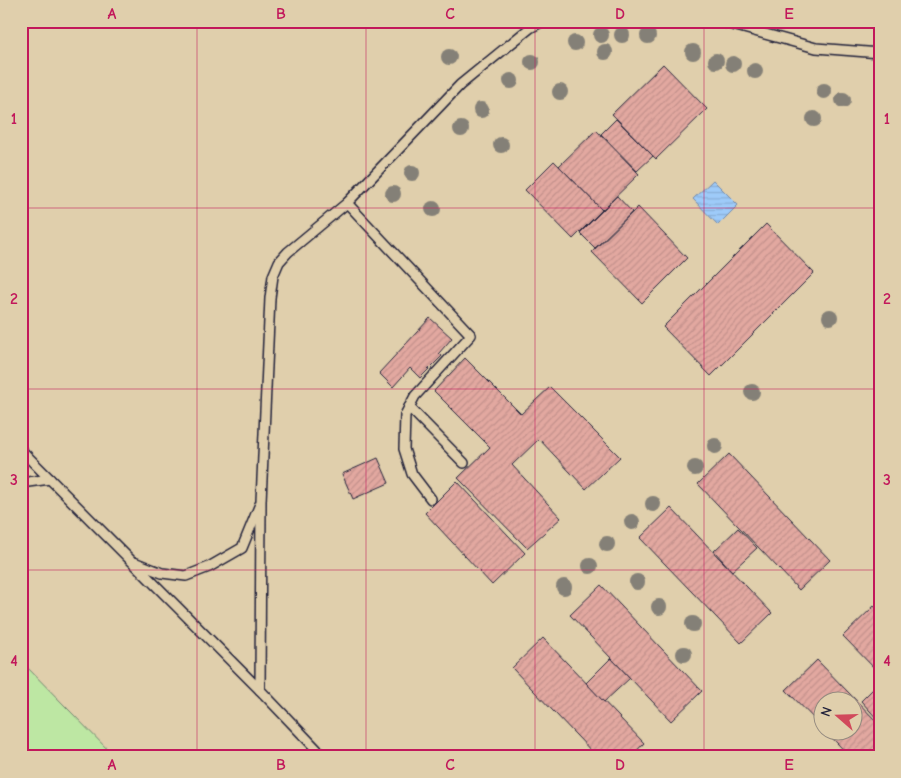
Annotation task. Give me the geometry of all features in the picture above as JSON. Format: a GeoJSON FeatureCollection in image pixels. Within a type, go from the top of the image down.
{"type":"FeatureCollection","features":[{"type":"Feature","properties":{"kind":"lane"},"geometry":{"type":"LineString","coordinates":[[260,690],[261,501],[270,298],[273,276],[288,252],[347,203],[460,85],[530,28],[543,21]]}},
{"type":"Feature","properties":{"kind":"lane"},"geometry":{"type":"LineString","coordinates":[[718,21],[816,48],[880,53]]}},
{"type":"Feature","properties":{"kind":"lane"},"geometry":{"type":"LineString","coordinates":[[347,203],[471,335],[415,396],[405,415],[404,449],[412,474],[430,499]]}},
{"type":"Feature","properties":{"kind":"lane"},"geometry":{"type":"LineString","coordinates":[[409,407],[464,463]]}},
{"type":"Feature","properties":{"kind":"lane"},"geometry":{"type":"LineString","coordinates":[[21,450],[260,690],[324,757]]}},
{"type":"Feature","properties":{"kind":"lane"},"geometry":{"type":"LineString","coordinates":[[21,483],[50,479]]}},
{"type":"Feature","properties":{"kind":"lane"},"geometry":{"type":"LineString","coordinates":[[129,560],[162,573],[186,576],[209,567],[242,548],[261,501]]}},
{"type":"Feature","properties":{"kind":"green space"},"geometry":{"type":"Polygon","coordinates":[[[21,661],[115,757],[21,757],[21,661]]]}},
{"type":"Feature","properties":{"kind":"water"},"geometry":{"type":"Polygon","coordinates":[[[713,180],[738,205],[718,225],[693,199],[713,180]]]}},
{"type":"Feature","properties":{"kind":"building"},"geometry":{"type":"Polygon","coordinates":[[[663,64],[707,109],[656,159],[612,114],[663,64]]]}},
{"type":"Feature","properties":{"kind":"building"},"geometry":{"type":"Polygon","coordinates":[[[616,119],[653,156],[637,171],[601,134],[616,119]]]}},
{"type":"Feature","properties":{"kind":"building"},"geometry":{"type":"Polygon","coordinates":[[[596,130],[639,174],[602,210],[559,166],[596,130]]]}},
{"type":"Feature","properties":{"kind":"building"},"geometry":{"type":"Polygon","coordinates":[[[554,161],[602,210],[573,239],[525,190],[554,161]]]}},
{"type":"Feature","properties":{"kind":"building"},"geometry":{"type":"Polygon","coordinates":[[[617,196],[632,212],[595,248],[580,233],[617,196]]]}},
{"type":"Feature","properties":{"kind":"building"},"geometry":{"type":"Polygon","coordinates":[[[638,207],[687,258],[642,303],[592,252],[638,207]]]}},
{"type":"Feature","properties":{"kind":"building"},"geometry":{"type":"Polygon","coordinates":[[[766,224],[814,273],[711,376],[663,327],[766,224]]]}},
{"type":"Feature","properties":{"kind":"building"},"geometry":{"type":"Polygon","coordinates":[[[430,318],[452,338],[439,353],[442,356],[420,378],[410,368],[393,387],[379,373],[430,318]]]}},
{"type":"Feature","properties":{"kind":"building"},"geometry":{"type":"Polygon","coordinates":[[[465,358],[521,414],[550,387],[620,457],[586,489],[539,439],[512,465],[561,518],[527,548],[458,478],[490,447],[434,391],[465,358]]]}},
{"type":"Feature","properties":{"kind":"building"},"geometry":{"type":"Polygon","coordinates":[[[729,454],[830,560],[799,590],[698,484],[729,454]]]}},
{"type":"Feature","properties":{"kind":"building"},"geometry":{"type":"Polygon","coordinates":[[[378,458],[389,483],[353,499],[342,474],[378,458]]]}},
{"type":"Feature","properties":{"kind":"building"},"geometry":{"type":"Polygon","coordinates":[[[457,481],[525,553],[492,585],[425,513],[457,481]]]}},
{"type":"Feature","properties":{"kind":"building"},"geometry":{"type":"Polygon","coordinates":[[[671,508],[772,613],[741,643],[640,538],[671,508]]]}},
{"type":"Feature","properties":{"kind":"building"},"geometry":{"type":"Polygon","coordinates":[[[738,528],[757,548],[732,571],[714,551],[738,528]]]}},
{"type":"Feature","properties":{"kind":"building"},"geometry":{"type":"Polygon","coordinates":[[[601,585],[702,691],[671,721],[570,615],[601,585]]]}},
{"type":"Feature","properties":{"kind":"building"},"geometry":{"type":"Polygon","coordinates":[[[874,606],[880,612],[880,674],[843,636],[874,606]]]}},
{"type":"Feature","properties":{"kind":"building"},"geometry":{"type":"Polygon","coordinates":[[[543,638],[644,743],[631,757],[597,757],[512,668],[543,638]]]}},
{"type":"Feature","properties":{"kind":"building"},"geometry":{"type":"Polygon","coordinates":[[[611,658],[630,678],[604,702],[586,683],[611,658]]]}},
{"type":"Feature","properties":{"kind":"building"},"geometry":{"type":"Polygon","coordinates":[[[817,660],[846,690],[814,690],[814,719],[786,690],[817,660]]]}},
{"type":"Feature","properties":{"kind":"building"},"geometry":{"type":"Polygon","coordinates":[[[879,683],[879,721],[864,704],[864,698],[879,683]]]}},
{"type":"Feature","properties":{"kind":"building"},"geometry":{"type":"Polygon","coordinates":[[[864,708],[880,725],[880,757],[850,757],[834,740],[864,740],[864,708]]]}}]}
